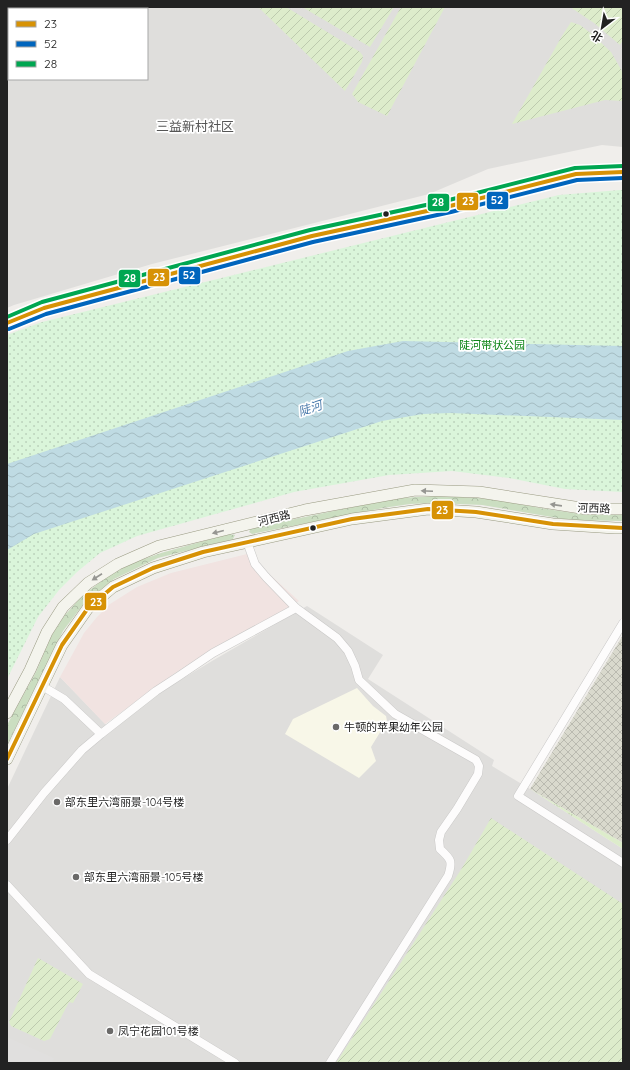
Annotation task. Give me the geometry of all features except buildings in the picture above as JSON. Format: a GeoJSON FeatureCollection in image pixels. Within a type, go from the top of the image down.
{"type":"FeatureCollection","features":[{"type":"Feature","properties":{"kind":"main road","name":"河西路"},"geometry":{"type":"LineString","coordinates":[[7,713],[30,670],[47,632],[63,607],[88,584],[118,564],[159,546],[305,510],[416,490],[479,492],[587,509],[623,508]]}},
{"type":"Feature","properties":{"kind":"main road","name":"河西路"},"geometry":{"type":"LineString","coordinates":[[7,759],[62,645],[88,608],[113,587],[153,568],[204,552],[352,519],[428,509],[476,512],[553,524],[623,528]]}},
{"type":"Feature","properties":{"kind":"main road"},"geometry":{"type":"LineString","coordinates":[[240,526],[247,542]]}},
{"type":"Feature","properties":{"kind":"street"},"geometry":{"type":"LineString","coordinates":[[7,323],[44,308],[312,236],[450,206],[576,174],[623,172]]}},
{"type":"Feature","properties":{"kind":"street"},"geometry":{"type":"LineString","coordinates":[[247,542],[255,564],[266,577],[296,608],[337,638],[348,651],[355,666],[359,680],[395,714],[476,760],[479,766],[478,774],[441,832],[439,840],[440,849],[449,858],[451,867],[448,876],[330,1063]]}},
{"type":"Feature","properties":{"kind":"street"},"geometry":{"type":"LineString","coordinates":[[7,840],[44,793],[82,750],[101,734],[156,691],[185,672],[296,608]]}},
{"type":"Feature","properties":{"kind":"street"},"geometry":{"type":"LineString","coordinates":[[623,623],[518,796],[623,863]]}},
{"type":"Feature","properties":{"kind":"street"},"geometry":{"type":"LineString","coordinates":[[42,686],[64,699],[101,734]]}},
{"type":"Feature","properties":{"kind":"street"},"geometry":{"type":"LineString","coordinates":[[7,885],[89,974],[235,1063]]}},
{"type":"Feature","properties":{"kind":"shaded area"},"geometry":{"type":"Polygon","coordinates":[[[7,7],[623,7],[623,147],[602,145],[488,169],[429,194],[152,264],[7,308],[7,7]]]}},
{"type":"Feature","properties":{"kind":"shaded area"},"geometry":{"type":"Polygon","coordinates":[[[247,554],[299,601],[174,674],[105,724],[60,677],[84,633],[110,604],[137,587],[171,573],[247,554]]]}},
{"type":"Feature","properties":{"kind":"shaded area"},"geometry":{"type":"Polygon","coordinates":[[[307,606],[383,655],[368,679],[494,760],[492,766],[623,849],[623,1063],[7,1063],[7,789],[60,677],[111,730],[164,690],[307,606]]]}},
{"type":"Feature","properties":{"kind":"shaded area"},"geometry":{"type":"Polygon","coordinates":[[[623,635],[623,843],[530,789],[623,635]]]}},
{"type":"Feature","properties":{"kind":"shaded area","name":"牛顿的苹果幼年公园"},"geometry":{"type":"Polygon","coordinates":[[[357,688],[373,706],[386,716],[387,721],[371,747],[376,761],[359,778],[285,734],[293,719],[357,688]]]}},
{"type":"Feature","properties":{"kind":"shaded area"},"geometry":{"type":"Polygon","coordinates":[[[7,1037],[54,1058],[52,1063],[7,1063],[7,1037]]]}},
{"type":"Feature","properties":{"kind":"green space"},"geometry":{"type":"Polygon","coordinates":[[[258,7],[286,7],[360,52],[363,56],[362,62],[345,91],[258,7]]]}},
{"type":"Feature","properties":{"kind":"green space"},"geometry":{"type":"Polygon","coordinates":[[[302,7],[394,7],[370,47],[302,7]]]}},
{"type":"Feature","properties":{"kind":"green space"},"geometry":{"type":"Polygon","coordinates":[[[401,7],[445,7],[387,116],[358,102],[352,94],[401,7]]]}},
{"type":"Feature","properties":{"kind":"green space"},"geometry":{"type":"Polygon","coordinates":[[[570,7],[623,7],[623,40],[620,45],[594,23],[570,7]]]}},
{"type":"Feature","properties":{"kind":"green space"},"geometry":{"type":"Polygon","coordinates":[[[571,22],[580,25],[611,52],[623,73],[623,101],[605,100],[512,124],[562,36],[571,22]]]}},
{"type":"Feature","properties":{"kind":"green space","name":"陡河带状公园"},"geometry":{"type":"Polygon","coordinates":[[[623,190],[623,492],[565,489],[509,478],[452,471],[389,475],[294,492],[137,536],[100,553],[77,572],[59,590],[38,617],[7,679],[7,335],[42,322],[559,195],[623,190]]]}},
{"type":"Feature","properties":{"kind":"green space"},"geometry":{"type":"Polygon","coordinates":[[[444,496],[491,499],[586,515],[623,515],[623,521],[569,520],[482,505],[435,503],[410,504],[383,508],[252,534],[249,532],[251,528],[392,499],[444,496]]]}},
{"type":"Feature","properties":{"kind":"green space"},"geometry":{"type":"Polygon","coordinates":[[[229,534],[235,535],[233,539],[158,558],[114,579],[85,602],[63,631],[7,745],[7,725],[36,672],[52,635],[65,615],[83,595],[107,577],[130,564],[161,553],[229,534]]]}},
{"type":"Feature","properties":{"kind":"green space"},"geometry":{"type":"Polygon","coordinates":[[[530,789],[623,843],[623,849],[530,789]]]}},
{"type":"Feature","properties":{"kind":"green space"},"geometry":{"type":"Polygon","coordinates":[[[491,818],[623,904],[623,1063],[336,1063],[462,868],[491,818]]]}},
{"type":"Feature","properties":{"kind":"green space"},"geometry":{"type":"Polygon","coordinates":[[[38,958],[83,984],[73,1003],[69,1002],[50,1039],[44,1041],[11,1026],[9,1022],[38,958]]]}},
{"type":"Feature","properties":{"kind":"water","name":"陡河"},"geometry":{"type":"Polygon","coordinates":[[[403,341],[623,346],[623,420],[450,413],[423,414],[382,421],[34,534],[7,550],[7,464],[348,351],[403,341]]]}},
{"type":"Feature","properties":{"kind":"transit line","name":"28"},"geometry":{"type":"LineString","coordinates":[[7,317],[42,302],[310,230],[449,200],[575,168],[623,166]]}},
{"type":"Feature","properties":{"kind":"transit line","name":"23"},"geometry":{"type":"LineString","coordinates":[[7,323],[44,308],[312,236],[450,206],[576,174],[623,172]]}},
{"type":"Feature","properties":{"kind":"transit line","name":"52"},"geometry":{"type":"LineString","coordinates":[[9,329],[46,314],[313,242],[451,212],[577,180],[623,178]]}},
{"type":"Feature","properties":{"kind":"transit line","name":"23"},"geometry":{"type":"LineString","coordinates":[[7,759],[62,645],[88,608],[113,587],[153,568],[203,552],[352,519],[428,509],[476,512],[553,524],[623,528]]}},
{"type":"Feature","properties":{"kind":"place","name":"牛顿的苹果幼年公园"},"geometry":{"type":"Point","coordinates":[336,727]}},
{"type":"Feature","properties":{"kind":"place","name":"部东里六湾丽景-104号楼"},"geometry":{"type":"Point","coordinates":[57,802]}},
{"type":"Feature","properties":{"kind":"place","name":"部东里六湾丽景-105号楼"},"geometry":{"type":"Point","coordinates":[76,877]}},
{"type":"Feature","properties":{"kind":"place","name":"凤宁花园101号楼"},"geometry":{"type":"Point","coordinates":[110,1031]}},
{"type":"Feature","properties":{"kind":"district","name":"三益新村社区"},"geometry":{"type":"Point","coordinates":[195,126]}}]}
